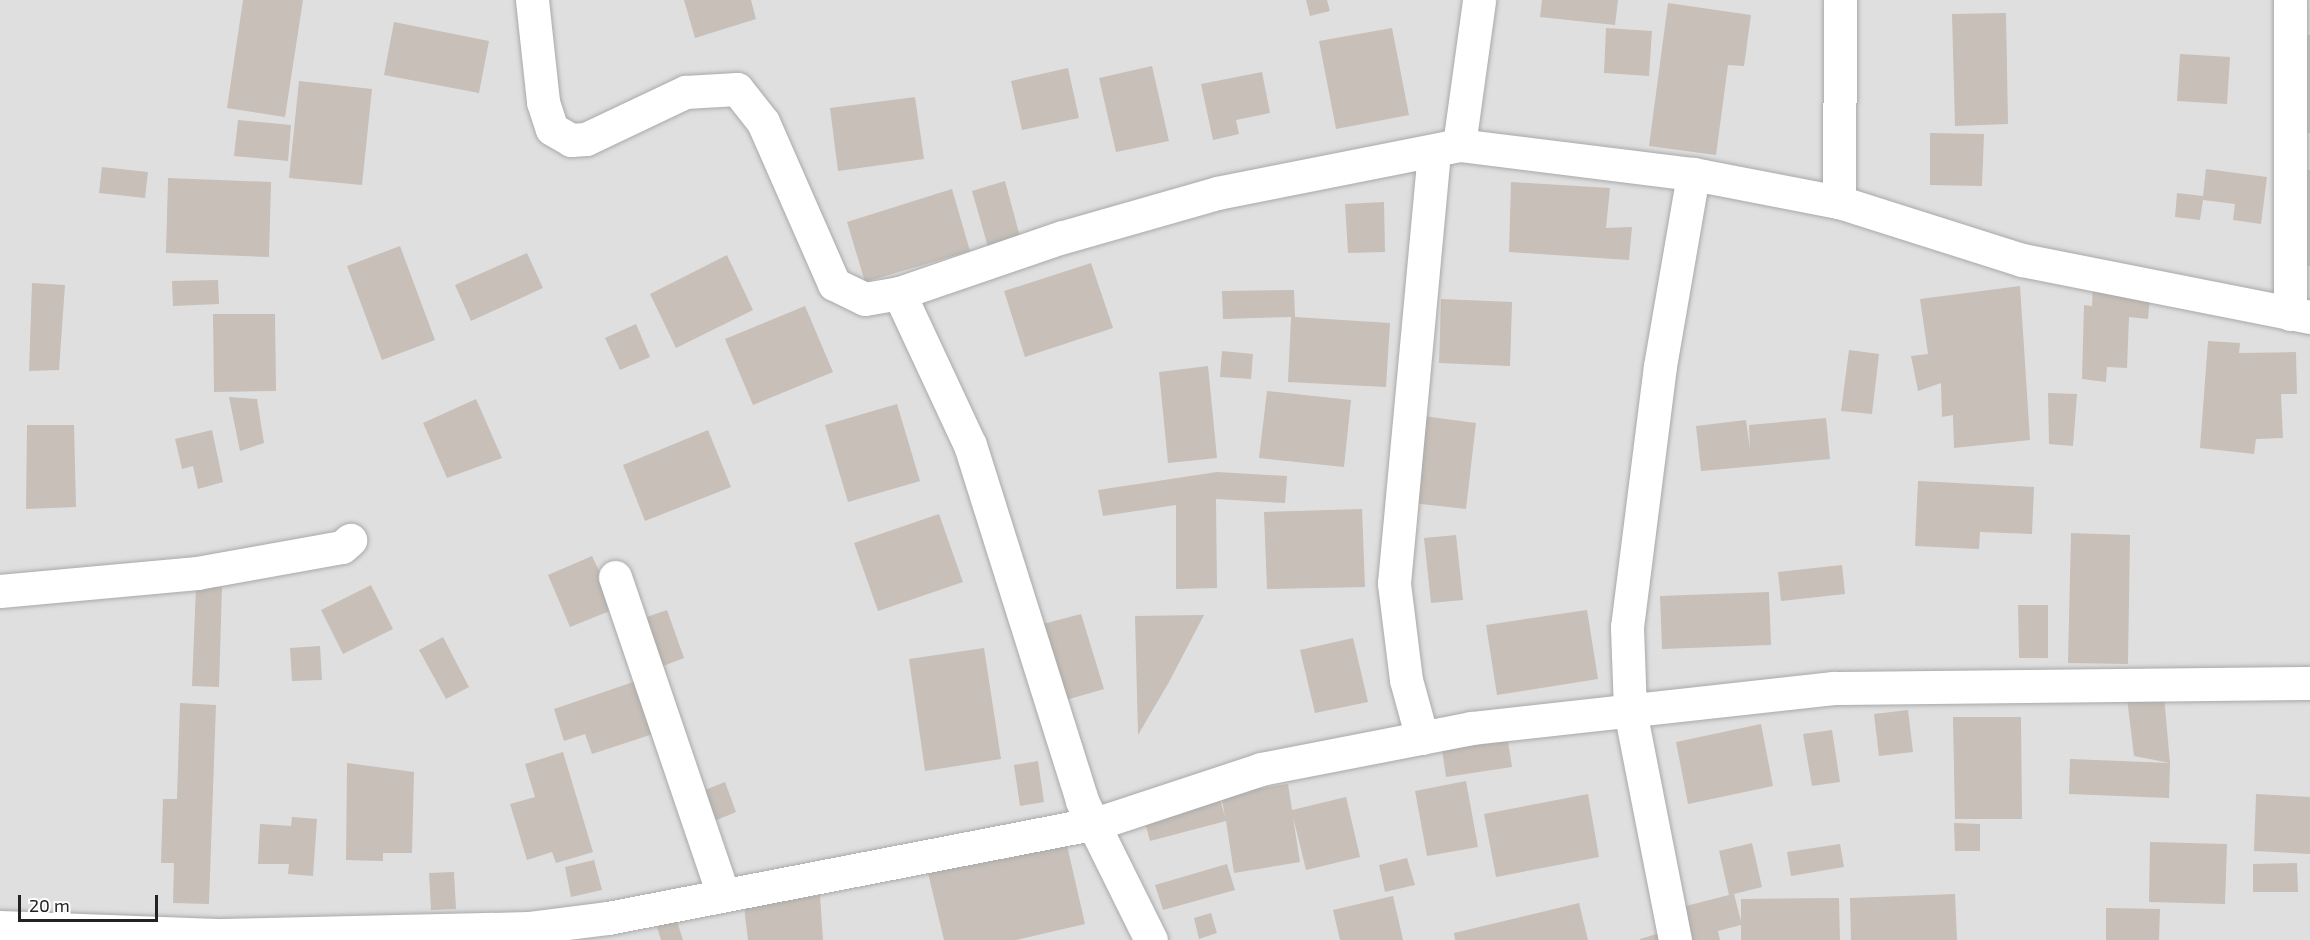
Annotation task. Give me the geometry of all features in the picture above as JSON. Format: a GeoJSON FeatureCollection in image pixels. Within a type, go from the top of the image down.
{"type":"FeatureCollection","features":[{"type":"Feature","properties":{"kind":"street"},"geometry":{"type":"LineString","coordinates":[[532,0],[543,102],[552,129],[571,140],[586,139],[685,92],[736,88],[763,122],[834,284],[865,298],[899,294],[1063,237],[1217,193],[1447,149],[1693,174],[1839,202],[2022,260],[2300,316],[2290,0]]}},
{"type":"Feature","properties":{"kind":"street"},"geometry":{"type":"LineString","coordinates":[[1422,738],[1406,680],[1394,583],[1447,149],[1479,0]]}},
{"type":"Feature","properties":{"kind":"street"},"geometry":{"type":"LineString","coordinates":[[1839,202],[1840,0]]}},
{"type":"Feature","properties":{"kind":"street"},"geometry":{"type":"LineString","coordinates":[[1675,940],[1630,710],[1627,627],[1639,523],[1693,174]]}},
{"type":"Feature","properties":{"kind":"street"},"geometry":{"type":"LineString","coordinates":[[899,294],[970,445],[1082,801],[1098,823],[1151,940]]}},
{"type":"Feature","properties":{"kind":"street"},"geometry":{"type":"LineString","coordinates":[[0,591],[197,573],[342,547],[350,540]]}},
{"type":"Feature","properties":{"kind":"street"},"geometry":{"type":"LineString","coordinates":[[615,577],[723,894]]}},
{"type":"Feature","properties":{"kind":"street"},"geometry":{"type":"LineString","coordinates":[[0,927],[223,935],[528,928],[609,929],[723,894],[1098,823],[1261,769],[1422,738],[1630,710],[1833,688],[2310,683]]}},
{"type":"Feature","properties":{"kind":"shaded area"},"geometry":{"type":"Polygon","coordinates":[[[0,0],[2310,0],[2310,940],[0,940],[0,0]]]}},
{"type":"Feature","properties":{"kind":"building"},"geometry":{"type":"Polygon","coordinates":[[[243,0],[303,0],[285,117],[227,108],[243,0]]]}},
{"type":"Feature","properties":{"kind":"building"},"geometry":{"type":"Polygon","coordinates":[[[684,0],[751,0],[756,19],[695,38],[684,0]]]}},
{"type":"Feature","properties":{"kind":"building"},"geometry":{"type":"Polygon","coordinates":[[[1306,0],[1327,0],[1330,11],[1310,16],[1306,0]]]}},
{"type":"Feature","properties":{"kind":"building"},"geometry":{"type":"Polygon","coordinates":[[[1542,0],[1618,0],[1615,25],[1540,17],[1542,0]]]}},
{"type":"Feature","properties":{"kind":"building"},"geometry":{"type":"Polygon","coordinates":[[[1668,3],[1751,15],[1744,66],[1728,65],[1716,155],[1649,146],[1668,3]]]}},
{"type":"Feature","properties":{"kind":"building"},"geometry":{"type":"Polygon","coordinates":[[[2006,13],[2008,124],[1955,126],[1952,14],[2006,13]]]}},
{"type":"Feature","properties":{"kind":"building"},"geometry":{"type":"Polygon","coordinates":[[[394,22],[489,41],[479,93],[384,75],[394,22]]]}},
{"type":"Feature","properties":{"kind":"building"},"geometry":{"type":"Polygon","coordinates":[[[1392,28],[1409,115],[1336,129],[1319,41],[1392,28]]]}},
{"type":"Feature","properties":{"kind":"building"},"geometry":{"type":"Polygon","coordinates":[[[1606,28],[1652,31],[1649,76],[1604,73],[1606,28]]]}},
{"type":"Feature","properties":{"kind":"building"},"geometry":{"type":"Polygon","coordinates":[[[2303,35],[2310,35],[2310,133],[2307,133],[2303,35]]]}},
{"type":"Feature","properties":{"kind":"building"},"geometry":{"type":"Polygon","coordinates":[[[2180,54],[2230,57],[2227,104],[2177,101],[2180,54]]]}},
{"type":"Feature","properties":{"kind":"building"},"geometry":{"type":"Polygon","coordinates":[[[1152,66],[1169,141],[1116,152],[1099,78],[1152,66]]]}},
{"type":"Feature","properties":{"kind":"building"},"geometry":{"type":"Polygon","coordinates":[[[1068,68],[1079,118],[1022,130],[1011,81],[1068,68]]]}},
{"type":"Feature","properties":{"kind":"building"},"geometry":{"type":"Polygon","coordinates":[[[1262,72],[1270,113],[1236,120],[1239,134],[1213,140],[1201,84],[1262,72]]]}},
{"type":"Feature","properties":{"kind":"building"},"geometry":{"type":"Polygon","coordinates":[[[299,81],[372,89],[362,185],[289,178],[299,81]]]}},
{"type":"Feature","properties":{"kind":"building"},"geometry":{"type":"Polygon","coordinates":[[[915,97],[924,159],[838,171],[830,108],[915,97]]]}},
{"type":"Feature","properties":{"kind":"building"},"geometry":{"type":"Polygon","coordinates":[[[238,120],[291,125],[288,161],[234,156],[238,120]]]}},
{"type":"Feature","properties":{"kind":"building"},"geometry":{"type":"Polygon","coordinates":[[[1930,133],[1984,134],[1982,186],[1930,185],[1930,133]]]}},
{"type":"Feature","properties":{"kind":"building"},"geometry":{"type":"Polygon","coordinates":[[[102,167],[148,172],[145,198],[99,193],[102,167]]]}},
{"type":"Feature","properties":{"kind":"building"},"geometry":{"type":"Polygon","coordinates":[[[2206,169],[2267,177],[2261,224],[2233,220],[2235,204],[2203,200],[2200,220],[2175,217],[2177,193],[2203,196],[2206,169]]]}},
{"type":"Feature","properties":{"kind":"building"},"geometry":{"type":"Polygon","coordinates":[[[2299,170],[2310,170],[2310,266],[2300,266],[2299,170]]]}},
{"type":"Feature","properties":{"kind":"building"},"geometry":{"type":"Polygon","coordinates":[[[168,178],[271,182],[269,257],[166,253],[168,178]]]}},
{"type":"Feature","properties":{"kind":"building"},"geometry":{"type":"Polygon","coordinates":[[[1005,181],[1020,237],[988,247],[972,191],[1005,181]]]}},
{"type":"Feature","properties":{"kind":"building"},"geometry":{"type":"Polygon","coordinates":[[[1511,182],[1610,188],[1606,228],[1632,227],[1629,260],[1509,252],[1511,182]]]}},
{"type":"Feature","properties":{"kind":"building"},"geometry":{"type":"Polygon","coordinates":[[[952,189],[970,251],[865,282],[847,222],[952,189]]]}},
{"type":"Feature","properties":{"kind":"building"},"geometry":{"type":"Polygon","coordinates":[[[1384,202],[1385,252],[1348,253],[1345,204],[1384,202]]]}},
{"type":"Feature","properties":{"kind":"building"},"geometry":{"type":"Polygon","coordinates":[[[400,246],[435,340],[382,360],[347,266],[400,246]]]}},
{"type":"Feature","properties":{"kind":"building"},"geometry":{"type":"Polygon","coordinates":[[[527,253],[543,288],[471,321],[455,285],[527,253]]]}},
{"type":"Feature","properties":{"kind":"building"},"geometry":{"type":"Polygon","coordinates":[[[727,255],[753,310],[676,348],[650,294],[727,255]]]}},
{"type":"Feature","properties":{"kind":"building"},"geometry":{"type":"Polygon","coordinates":[[[1091,263],[1113,328],[1025,357],[1004,291],[1091,263]]]}},
{"type":"Feature","properties":{"kind":"building"},"geometry":{"type":"Polygon","coordinates":[[[218,280],[219,304],[173,306],[172,281],[218,280]]]}},
{"type":"Feature","properties":{"kind":"building"},"geometry":{"type":"Polygon","coordinates":[[[32,283],[65,285],[59,370],[29,371],[32,283]]]}},
{"type":"Feature","properties":{"kind":"building"},"geometry":{"type":"Polygon","coordinates":[[[2093,285],[2150,296],[2148,319],[2129,317],[2127,368],[2107,367],[2106,382],[2082,379],[2084,305],[2092,306],[2093,285]]]}},
{"type":"Feature","properties":{"kind":"building"},"geometry":{"type":"Polygon","coordinates":[[[2020,286],[2030,440],[1954,448],[1953,415],[1942,417],[1941,383],[1918,391],[1911,356],[1928,354],[1920,299],[2020,286]]]}},
{"type":"Feature","properties":{"kind":"building"},"geometry":{"type":"Polygon","coordinates":[[[1294,290],[1295,317],[1390,323],[1386,387],[1288,382],[1291,317],[1223,319],[1222,291],[1294,290]]]}},
{"type":"Feature","properties":{"kind":"building"},"geometry":{"type":"Polygon","coordinates":[[[1441,299],[1512,302],[1510,366],[1439,363],[1441,299]]]}},
{"type":"Feature","properties":{"kind":"building"},"geometry":{"type":"Polygon","coordinates":[[[805,306],[833,372],[753,405],[725,339],[805,306]]]}},
{"type":"Feature","properties":{"kind":"building"},"geometry":{"type":"Polygon","coordinates":[[[213,314],[275,314],[276,391],[214,392],[213,314]]]}},
{"type":"Feature","properties":{"kind":"building"},"geometry":{"type":"Polygon","coordinates":[[[636,324],[650,357],[620,370],[605,338],[636,324]]]}},
{"type":"Feature","properties":{"kind":"building"},"geometry":{"type":"Polygon","coordinates":[[[2208,341],[2240,343],[2239,353],[2296,352],[2297,394],[2281,394],[2283,438],[2256,439],[2254,454],[2200,448],[2208,341]]]}},
{"type":"Feature","properties":{"kind":"building"},"geometry":{"type":"Polygon","coordinates":[[[1849,350],[1879,354],[1872,414],[1841,411],[1849,350]]]}},
{"type":"Feature","properties":{"kind":"building"},"geometry":{"type":"Polygon","coordinates":[[[1222,351],[1253,354],[1251,379],[1220,377],[1222,351]]]}},
{"type":"Feature","properties":{"kind":"building"},"geometry":{"type":"Polygon","coordinates":[[[1208,366],[1217,458],[1168,463],[1159,372],[1208,366]]]}},
{"type":"Feature","properties":{"kind":"building"},"geometry":{"type":"Polygon","coordinates":[[[1267,391],[1351,400],[1344,467],[1259,458],[1267,391]]]}},
{"type":"Feature","properties":{"kind":"building"},"geometry":{"type":"Polygon","coordinates":[[[2048,393],[2077,394],[2073,446],[2049,444],[2048,393]]]}},
{"type":"Feature","properties":{"kind":"building"},"geometry":{"type":"Polygon","coordinates":[[[229,397],[257,399],[264,443],[240,451],[229,397]]]}},
{"type":"Feature","properties":{"kind":"building"},"geometry":{"type":"Polygon","coordinates":[[[476,399],[502,458],[447,478],[423,423],[476,399]]]}},
{"type":"Feature","properties":{"kind":"building"},"geometry":{"type":"Polygon","coordinates":[[[897,404],[920,481],[848,502],[825,425],[897,404]]]}},
{"type":"Feature","properties":{"kind":"building"},"geometry":{"type":"Polygon","coordinates":[[[1423,416],[1476,423],[1466,509],[1412,503],[1423,416]]]}},
{"type":"Feature","properties":{"kind":"building"},"geometry":{"type":"Polygon","coordinates":[[[1826,418],[1830,459],[1701,471],[1696,426],[1746,420],[1750,449],[1749,425],[1826,418]]]}},
{"type":"Feature","properties":{"kind":"building"},"geometry":{"type":"Polygon","coordinates":[[[27,425],[74,425],[76,507],[26,509],[27,425]]]}},
{"type":"Feature","properties":{"kind":"building"},"geometry":{"type":"Polygon","coordinates":[[[212,430],[223,482],[198,489],[193,466],[182,469],[175,439],[212,430]]]}},
{"type":"Feature","properties":{"kind":"building"},"geometry":{"type":"Polygon","coordinates":[[[708,430],[731,487],[645,521],[623,465],[708,430]]]}},
{"type":"Feature","properties":{"kind":"building"},"geometry":{"type":"Polygon","coordinates":[[[1217,472],[1287,476],[1285,503],[1216,499],[1217,588],[1176,589],[1176,505],[1103,516],[1098,490],[1217,472]]]}},
{"type":"Feature","properties":{"kind":"building"},"geometry":{"type":"Polygon","coordinates":[[[1918,481],[2034,487],[2032,534],[1980,532],[1979,549],[1915,546],[1918,481]]]}},
{"type":"Feature","properties":{"kind":"building"},"geometry":{"type":"Polygon","coordinates":[[[1362,509],[1365,587],[1267,589],[1264,512],[1362,509]]]}},
{"type":"Feature","properties":{"kind":"building"},"geometry":{"type":"Polygon","coordinates":[[[939,514],[963,582],[878,611],[854,543],[939,514]]]}},
{"type":"Feature","properties":{"kind":"building"},"geometry":{"type":"Polygon","coordinates":[[[2071,533],[2130,535],[2128,664],[2068,663],[2071,533]]]}},
{"type":"Feature","properties":{"kind":"building"},"geometry":{"type":"Polygon","coordinates":[[[1456,535],[1463,600],[1431,603],[1424,538],[1456,535]]]}},
{"type":"Feature","properties":{"kind":"building"},"geometry":{"type":"Polygon","coordinates":[[[592,556],[617,608],[570,627],[548,575],[592,556]]]}},
{"type":"Feature","properties":{"kind":"building"},"geometry":{"type":"Polygon","coordinates":[[[1842,565],[1845,594],[1781,601],[1778,572],[1842,565]]]}},
{"type":"Feature","properties":{"kind":"building"},"geometry":{"type":"Polygon","coordinates":[[[371,585],[393,629],[343,654],[321,610],[371,585]]]}},
{"type":"Feature","properties":{"kind":"building"},"geometry":{"type":"Polygon","coordinates":[[[196,586],[222,587],[219,687],[192,686],[196,586]]]}},
{"type":"Feature","properties":{"kind":"building"},"geometry":{"type":"Polygon","coordinates":[[[1769,592],[1771,645],[1662,649],[1660,596],[1769,592]]]}},
{"type":"Feature","properties":{"kind":"building"},"geometry":{"type":"Polygon","coordinates":[[[2018,605],[2048,605],[2048,658],[2019,658],[2018,605]]]}},
{"type":"Feature","properties":{"kind":"building"},"geometry":{"type":"Polygon","coordinates":[[[667,610],[684,658],[658,668],[641,619],[667,610]]]}},
{"type":"Feature","properties":{"kind":"building"},"geometry":{"type":"Polygon","coordinates":[[[1587,610],[1598,679],[1497,695],[1486,625],[1587,610]]]}},
{"type":"Feature","properties":{"kind":"building"},"geometry":{"type":"Polygon","coordinates":[[[1081,614],[1104,689],[1066,700],[1043,624],[1081,614]]]}},
{"type":"Feature","properties":{"kind":"building"},"geometry":{"type":"Polygon","coordinates":[[[1204,615],[1169,682],[1138,735],[1135,616],[1204,615]]]}},
{"type":"Feature","properties":{"kind":"building"},"geometry":{"type":"Polygon","coordinates":[[[443,637],[469,687],[446,699],[419,650],[443,637]]]}},
{"type":"Feature","properties":{"kind":"building"},"geometry":{"type":"Polygon","coordinates":[[[1353,638],[1368,702],[1315,713],[1300,650],[1353,638]]]}},
{"type":"Feature","properties":{"kind":"building"},"geometry":{"type":"Polygon","coordinates":[[[320,646],[322,680],[292,681],[290,648],[320,646]]]}},
{"type":"Feature","properties":{"kind":"building"},"geometry":{"type":"Polygon","coordinates":[[[984,648],[1001,759],[925,771],[909,659],[984,648]]]}},
{"type":"Feature","properties":{"kind":"building"},"geometry":{"type":"Polygon","coordinates":[[[642,679],[659,732],[592,754],[585,734],[564,741],[554,709],[642,679]]]}},
{"type":"Feature","properties":{"kind":"building"},"geometry":{"type":"Polygon","coordinates":[[[2164,696],[2170,763],[2134,756],[2127,698],[2164,696]]]}},
{"type":"Feature","properties":{"kind":"building"},"geometry":{"type":"Polygon","coordinates":[[[180,703],[216,705],[209,904],[173,903],[174,863],[161,863],[163,799],[177,799],[180,703]]]}},
{"type":"Feature","properties":{"kind":"building"},"geometry":{"type":"Polygon","coordinates":[[[1908,710],[1913,752],[1879,756],[1874,714],[1908,710]]]}},
{"type":"Feature","properties":{"kind":"building"},"geometry":{"type":"Polygon","coordinates":[[[1953,717],[2021,717],[2022,819],[1955,819],[1953,717]]]}},
{"type":"Feature","properties":{"kind":"building"},"geometry":{"type":"Polygon","coordinates":[[[1761,724],[1773,786],[1688,804],[1676,742],[1761,724]]]}},
{"type":"Feature","properties":{"kind":"building"},"geometry":{"type":"Polygon","coordinates":[[[1832,730],[1840,782],[1812,786],[1803,734],[1832,730]]]}},
{"type":"Feature","properties":{"kind":"building"},"geometry":{"type":"Polygon","coordinates":[[[1508,741],[1512,767],[1446,777],[1442,750],[1508,741]]]}},
{"type":"Feature","properties":{"kind":"building"},"geometry":{"type":"Polygon","coordinates":[[[563,752],[593,852],[556,863],[552,852],[527,860],[510,804],[535,797],[525,764],[563,752]]]}},
{"type":"Feature","properties":{"kind":"building"},"geometry":{"type":"Polygon","coordinates":[[[2070,759],[2170,763],[2169,798],[2069,794],[2070,759]]]}},
{"type":"Feature","properties":{"kind":"building"},"geometry":{"type":"Polygon","coordinates":[[[1038,761],[1044,802],[1020,806],[1014,765],[1038,761]]]}},
{"type":"Feature","properties":{"kind":"building"},"geometry":{"type":"Polygon","coordinates":[[[347,763],[414,772],[412,853],[383,853],[383,861],[346,860],[347,763]]]}},
{"type":"Feature","properties":{"kind":"building"},"geometry":{"type":"Polygon","coordinates":[[[1466,781],[1478,847],[1427,856],[1415,791],[1466,781]]]}},
{"type":"Feature","properties":{"kind":"building"},"geometry":{"type":"Polygon","coordinates":[[[725,782],[736,812],[712,822],[700,792],[725,782]]]}},
{"type":"Feature","properties":{"kind":"building"},"geometry":{"type":"Polygon","coordinates":[[[1288,784],[1292,810],[1346,797],[1360,857],[1306,870],[1293,817],[1300,862],[1234,873],[1226,821],[1150,841],[1142,812],[1218,792],[1225,817],[1221,794],[1288,784]]]}},
{"type":"Feature","properties":{"kind":"building"},"geometry":{"type":"Polygon","coordinates":[[[1588,794],[1599,857],[1496,877],[1484,814],[1588,794]]]}},
{"type":"Feature","properties":{"kind":"building"},"geometry":{"type":"Polygon","coordinates":[[[2256,794],[2310,797],[2310,854],[2254,851],[2256,794]]]}},
{"type":"Feature","properties":{"kind":"building"},"geometry":{"type":"Polygon","coordinates":[[[292,817],[317,819],[313,876],[288,874],[289,864],[258,864],[260,824],[291,826],[292,817]]]}},
{"type":"Feature","properties":{"kind":"building"},"geometry":{"type":"Polygon","coordinates":[[[1954,823],[1980,824],[1980,851],[1955,851],[1954,823]]]}},
{"type":"Feature","properties":{"kind":"building"},"geometry":{"type":"Polygon","coordinates":[[[1066,841],[1085,924],[1016,940],[944,940],[928,873],[1066,841]]]}},
{"type":"Feature","properties":{"kind":"building"},"geometry":{"type":"Polygon","coordinates":[[[2150,842],[2227,844],[2225,904],[2149,902],[2150,842]]]}},
{"type":"Feature","properties":{"kind":"building"},"geometry":{"type":"Polygon","coordinates":[[[1752,843],[1762,887],[1734,894],[1741,921],[1741,899],[1839,898],[1840,940],[1741,940],[1741,925],[1718,931],[1720,940],[1689,940],[1682,907],[1729,895],[1719,851],[1752,843]]]}},
{"type":"Feature","properties":{"kind":"building"},"geometry":{"type":"Polygon","coordinates":[[[1840,844],[1844,867],[1791,876],[1787,852],[1840,844]]]}},
{"type":"Feature","properties":{"kind":"building"},"geometry":{"type":"Polygon","coordinates":[[[1407,858],[1415,885],[1385,892],[1379,865],[1407,858]]]}},
{"type":"Feature","properties":{"kind":"building"},"geometry":{"type":"Polygon","coordinates":[[[594,860],[602,890],[571,897],[565,867],[594,860]]]}},
{"type":"Feature","properties":{"kind":"building"},"geometry":{"type":"Polygon","coordinates":[[[2297,863],[2298,892],[2253,892],[2253,864],[2297,863]]]}},
{"type":"Feature","properties":{"kind":"building"},"geometry":{"type":"Polygon","coordinates":[[[1227,864],[1235,890],[1163,910],[1155,885],[1227,864]]]}},
{"type":"Feature","properties":{"kind":"building"},"geometry":{"type":"Polygon","coordinates":[[[454,872],[456,909],[431,910],[429,873],[454,872]]]}},
{"type":"Feature","properties":{"kind":"building"},"geometry":{"type":"Polygon","coordinates":[[[1955,894],[1957,940],[1851,940],[1850,898],[1955,894]]]}},
{"type":"Feature","properties":{"kind":"building"},"geometry":{"type":"Polygon","coordinates":[[[820,895],[823,940],[748,940],[744,907],[820,895]]]}},
{"type":"Feature","properties":{"kind":"building"},"geometry":{"type":"Polygon","coordinates":[[[1393,896],[1403,940],[1340,940],[1333,910],[1393,896]]]}},
{"type":"Feature","properties":{"kind":"building"},"geometry":{"type":"Polygon","coordinates":[[[1579,903],[1588,940],[1455,940],[1454,933],[1579,903]]]}},
{"type":"Feature","properties":{"kind":"building"},"geometry":{"type":"Polygon","coordinates":[[[2106,908],[2160,909],[2159,940],[2106,940],[2106,908]]]}},
{"type":"Feature","properties":{"kind":"building"},"geometry":{"type":"Polygon","coordinates":[[[1211,913],[1217,933],[1199,939],[1194,918],[1211,913]]]}},
{"type":"Feature","properties":{"kind":"building"},"geometry":{"type":"Polygon","coordinates":[[[676,918],[683,940],[661,940],[656,924],[676,918]]]}},
{"type":"Feature","properties":{"kind":"building"},"geometry":{"type":"Polygon","coordinates":[[[1660,933],[1662,940],[1640,940],[1640,939],[1660,933]]]}}]}
